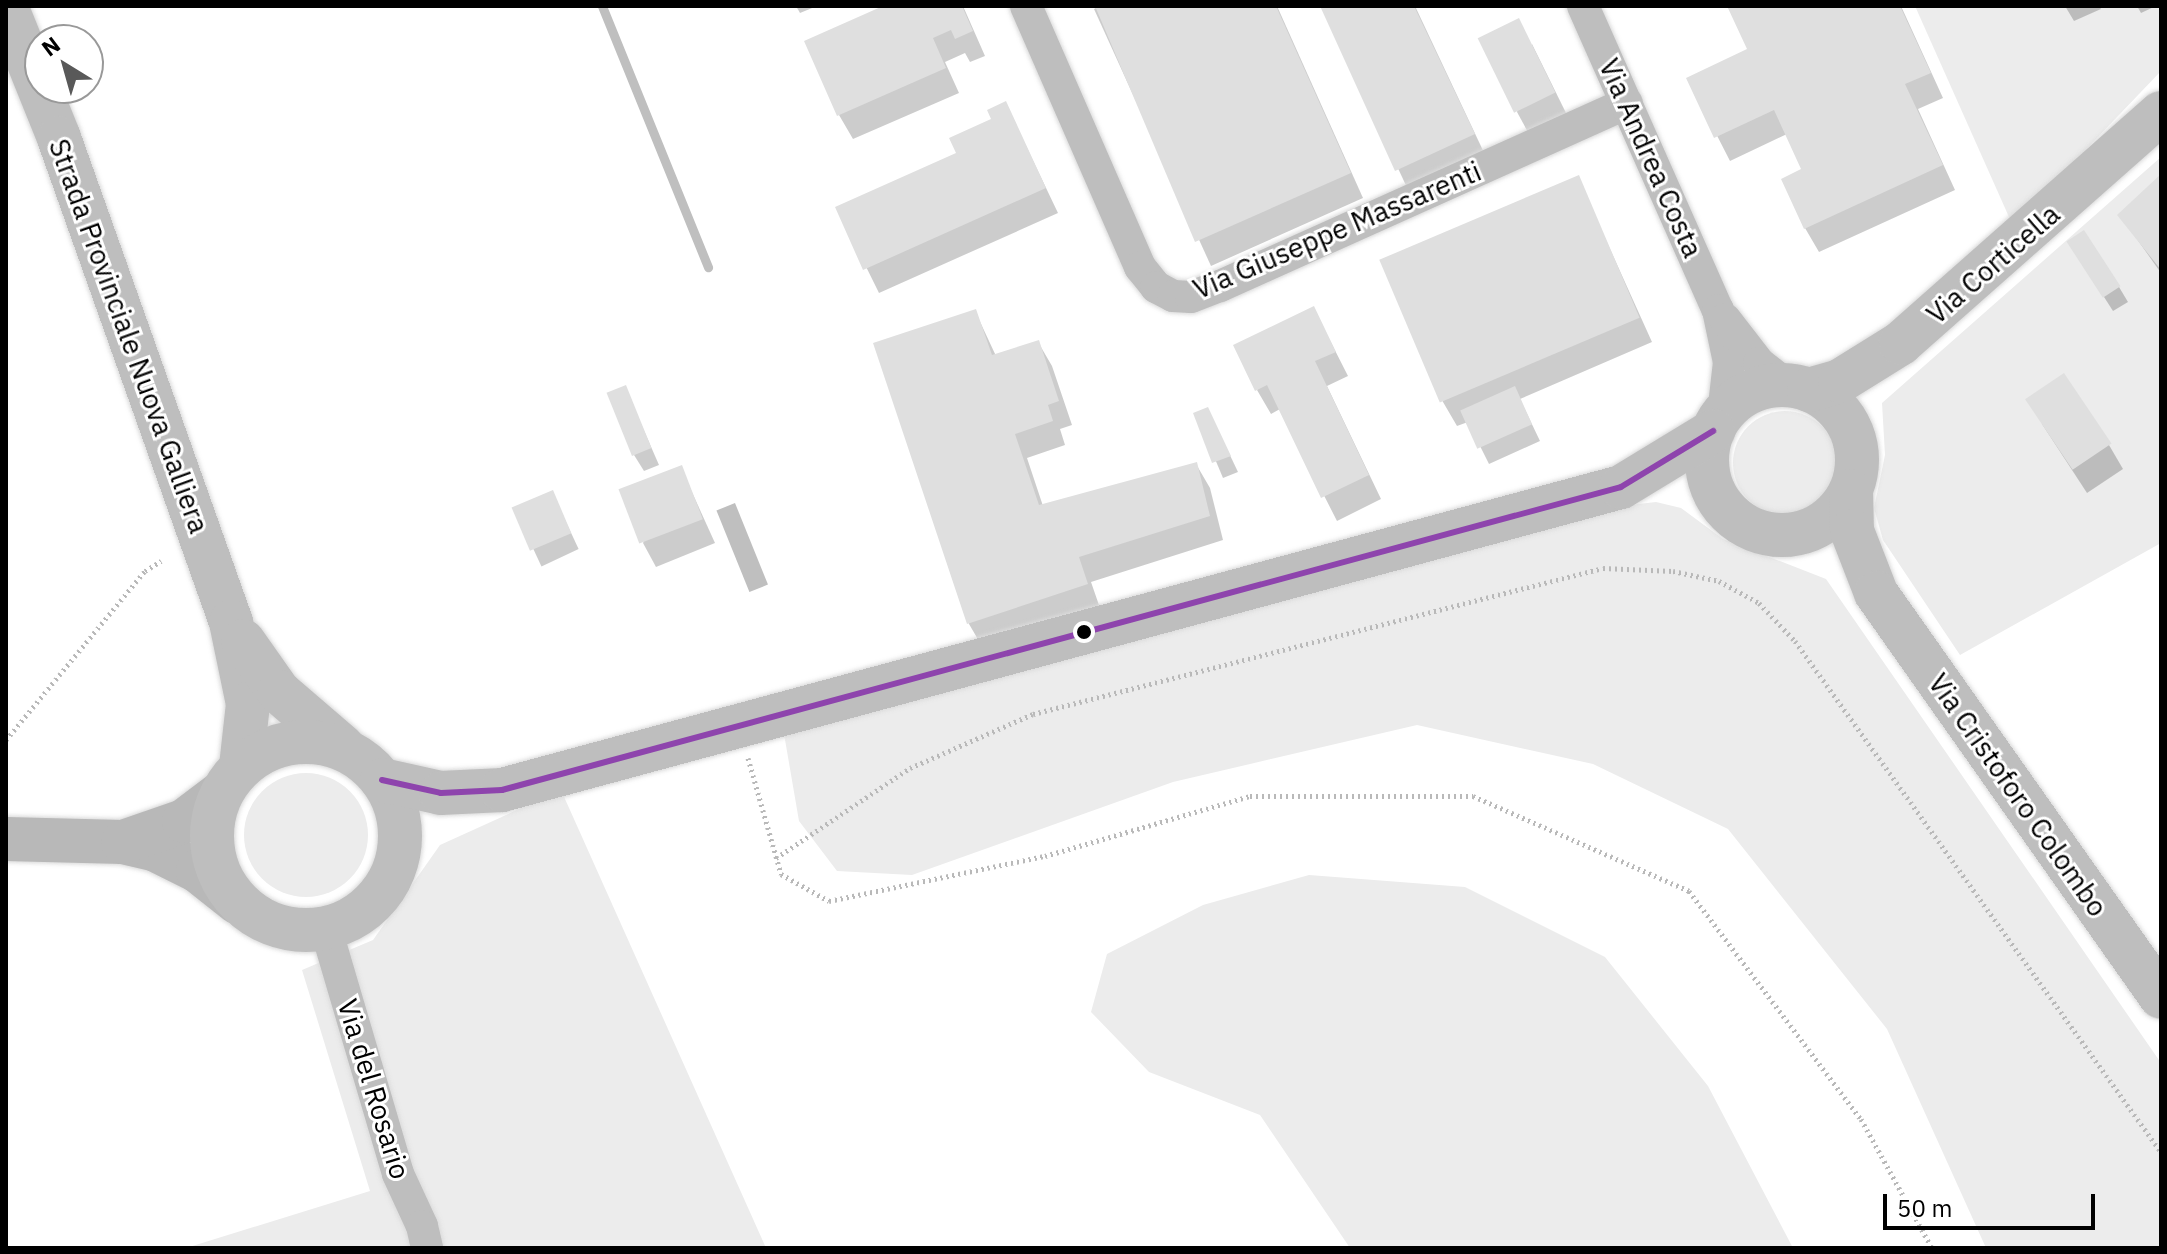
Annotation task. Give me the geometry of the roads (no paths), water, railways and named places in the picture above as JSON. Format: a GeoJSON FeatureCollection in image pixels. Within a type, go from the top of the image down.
{"type":"FeatureCollection","features":[{"type":"Feature","properties":{"kind":"main road","name":"Strada Provinciale Nuova Galliera"},"geometry":{"type":"LineString","coordinates":[[6,6],[59,138],[231,622]]}},
{"type":"Feature","properties":{"kind":"main road","name":"Via Corticella"},"geometry":{"type":"LineString","coordinates":[[1798,388],[1840,381],[1901,343],[2161,113]]}},
{"type":"Feature","properties":{"kind":"main road"},"geometry":{"type":"LineString","coordinates":[[1621,487],[1675,491],[1729,514],[1756,530],[1788,535],[1825,522],[1851,491],[1856,445],[1876,381],[1901,343]]}},
{"type":"Feature","properties":{"kind":"main road"},"geometry":{"type":"LineString","coordinates":[[231,622],[248,704],[231,780],[213,815],[212,850],[223,883],[237,902],[279,926],[326,929],[365,909],[395,868],[442,819],[502,790],[1621,487],[1718,423],[1759,389],[1798,388],[1844,417],[1856,445]]}},
{"type":"Feature","properties":{"kind":"main road"},"geometry":{"type":"LineString","coordinates":[[1718,423],[1707,466],[1718,500],[1729,514]]}},
{"type":"Feature","properties":{"kind":"main road","name":"Via Cristoforo Colombo"},"geometry":{"type":"LineString","coordinates":[[1851,491],[1852,531],[1876,593],[2161,997]]}},
{"type":"Feature","properties":{"kind":"main road","name":"Via Cristoforo Colombo"},"geometry":{"type":"LineString","coordinates":[[1788,535],[1822,552],[1876,593]]}},
{"type":"Feature","properties":{"kind":"main road"},"geometry":{"type":"LineString","coordinates":[[231,622],[279,692],[382,780],[399,822],[395,868]]}},
{"type":"Feature","properties":{"kind":"main road"},"geometry":{"type":"LineString","coordinates":[[231,780],[281,744],[325,743],[347,750]]}},
{"type":"Feature","properties":{"kind":"main road"},"geometry":{"type":"LineString","coordinates":[[382,780],[441,793],[502,790]]}},
{"type":"Feature","properties":{"kind":"street","name":"Via Giuseppe Massarenti"},"geometry":{"type":"LineString","coordinates":[[1026,6],[1140,267],[1156,287],[1173,296],[1191,297],[1220,286],[1627,103]]}},
{"type":"Feature","properties":{"kind":"street","name":"Via Andrea Costa"},"geometry":{"type":"LineString","coordinates":[[1583,6],[1718,310],[1729,362],[1718,423]]}},
{"type":"Feature","properties":{"kind":"street","name":"Via Andrea Costa"},"geometry":{"type":"LineString","coordinates":[[1718,310],[1759,363],[1798,388]]}},
{"type":"Feature","properties":{"kind":"street"},"geometry":{"type":"LineString","coordinates":[[123,842],[184,821],[231,780]]}},
{"type":"Feature","properties":{"kind":"street"},"geometry":{"type":"LineString","coordinates":[[6,839],[123,842],[178,859],[237,902]]}},
{"type":"Feature","properties":{"kind":"street","name":"Via del Rosario"},"geometry":{"type":"LineString","coordinates":[[326,929],[398,1174],[427,1248]]}},
{"type":"Feature","properties":{"kind":"waterway"},"geometry":{"type":"LineString","coordinates":[[602,6],[708,267]]}}]}
